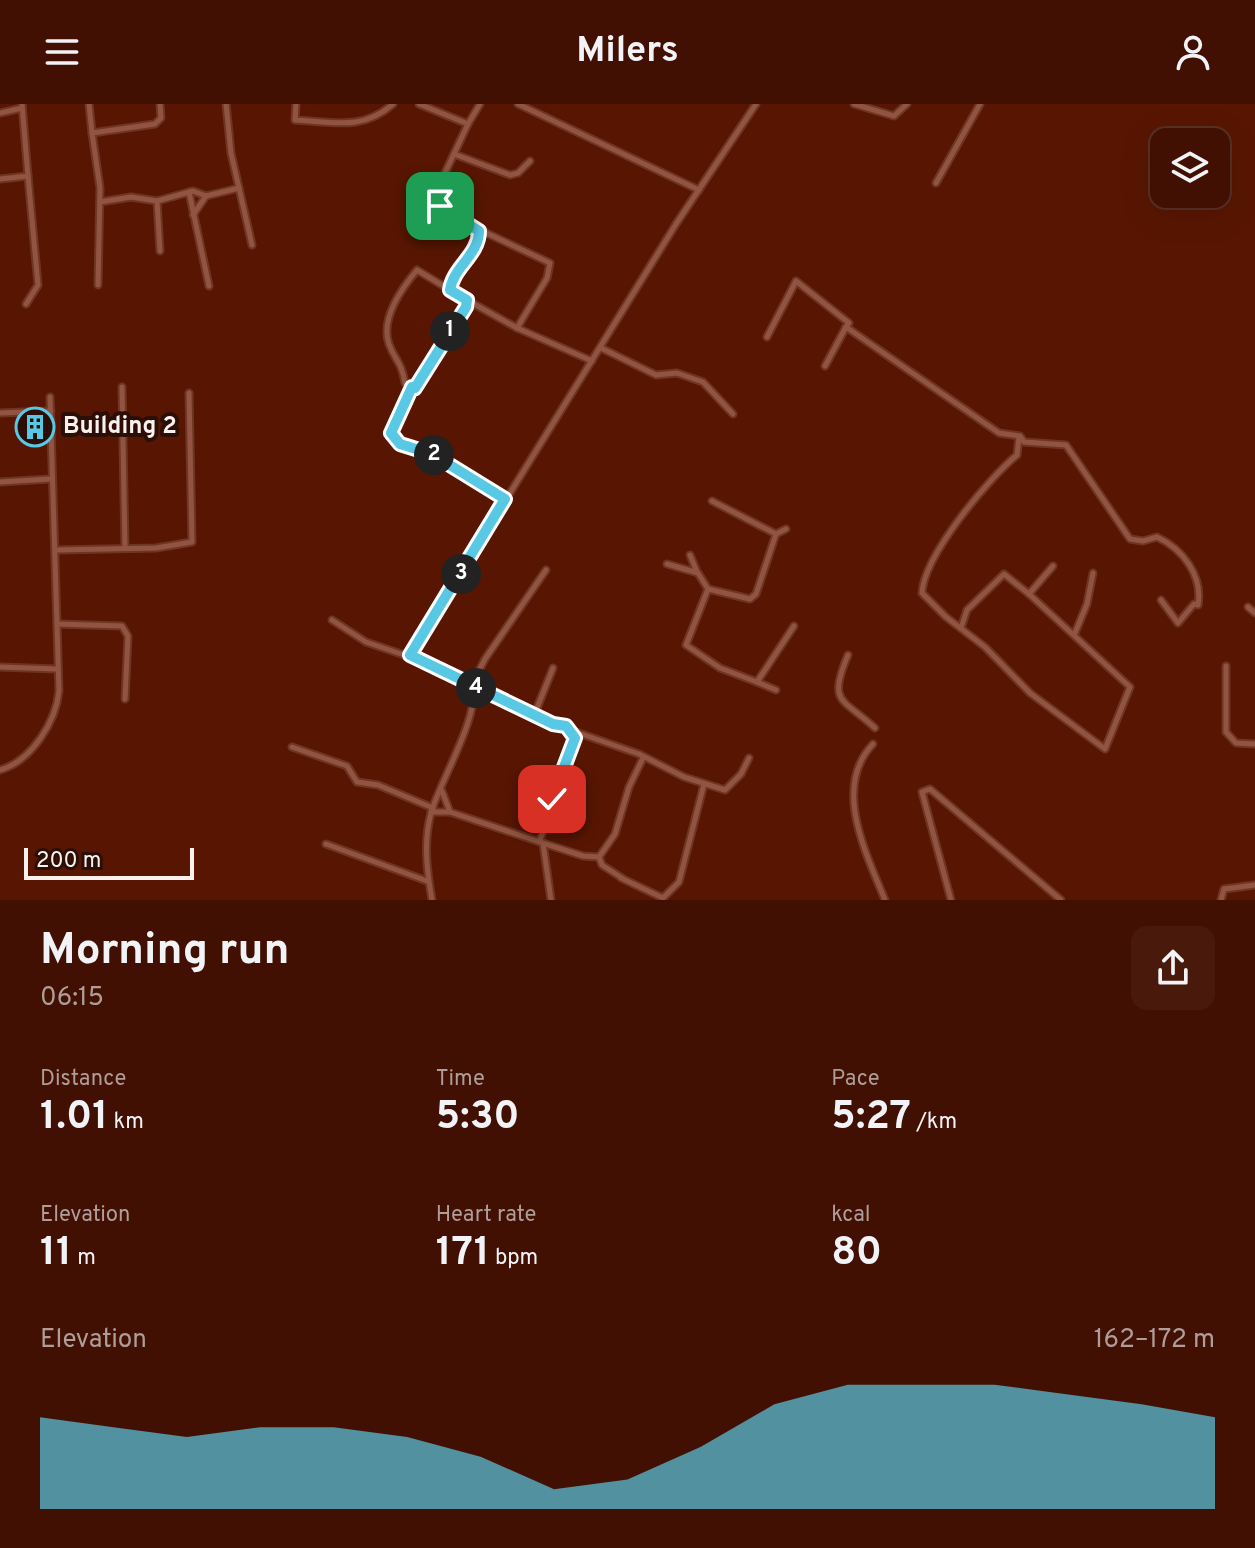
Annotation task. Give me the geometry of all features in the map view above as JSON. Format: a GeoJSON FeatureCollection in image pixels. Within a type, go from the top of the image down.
{"type":"FeatureCollection","features":[{"type":"Feature","properties":{"kind":"street"},"geometry":{"type":"LineString","coordinates":[[89,104],[100,202],[98,285]]}},
{"type":"Feature","properties":{"kind":"street"},"geometry":{"type":"LineString","coordinates":[[92,133],[155,124],[161,118],[160,104]]}},
{"type":"Feature","properties":{"kind":"street"},"geometry":{"type":"LineString","coordinates":[[226,104],[239,188],[252,245]]}},
{"type":"Feature","properties":{"kind":"street"},"geometry":{"type":"LineString","coordinates":[[296,104],[295,120],[367,123],[393,104]]}},
{"type":"Feature","properties":{"kind":"street"},"geometry":{"type":"LineString","coordinates":[[419,104],[468,124]]}},
{"type":"Feature","properties":{"kind":"street"},"geometry":{"type":"LineString","coordinates":[[435,201],[454,154],[480,104]]}},
{"type":"Feature","properties":{"kind":"street"},"geometry":{"type":"LineString","coordinates":[[518,104],[699,190]]}},
{"type":"Feature","properties":{"kind":"street"},"geometry":{"type":"LineString","coordinates":[[414,658],[410,655],[420,635],[454,587],[505,499],[756,104]]}},
{"type":"Feature","properties":{"kind":"street"},"geometry":{"type":"LineString","coordinates":[[854,104],[894,116],[907,104]]}},
{"type":"Feature","properties":{"kind":"street"},"geometry":{"type":"LineString","coordinates":[[936,183],[980,104]]}},
{"type":"Feature","properties":{"kind":"street"},"geometry":{"type":"LineString","coordinates":[[0,113],[22,106],[38,285],[26,304]]}},
{"type":"Feature","properties":{"kind":"street"},"geometry":{"type":"LineString","coordinates":[[454,154],[510,175],[518,173],[530,161]]}},
{"type":"Feature","properties":{"kind":"street"},"geometry":{"type":"LineString","coordinates":[[0,179],[28,176]]}},
{"type":"Feature","properties":{"kind":"street"},"geometry":{"type":"LineString","coordinates":[[100,202],[131,197],[157,201],[189,192],[206,196],[239,188]]}},
{"type":"Feature","properties":{"kind":"street"},"geometry":{"type":"LineString","coordinates":[[416,189],[477,228],[550,263],[547,278],[517,328]]}},
{"type":"Feature","properties":{"kind":"street"},"geometry":{"type":"LineString","coordinates":[[189,192],[209,286]]}},
{"type":"Feature","properties":{"kind":"street"},"geometry":{"type":"LineString","coordinates":[[192,216],[206,196]]}},
{"type":"Feature","properties":{"kind":"street"},"geometry":{"type":"LineString","coordinates":[[157,201],[160,251]]}},
{"type":"Feature","properties":{"kind":"street"},"geometry":{"type":"LineString","coordinates":[[450,290],[451,281],[479,241],[477,228]]}},
{"type":"Feature","properties":{"kind":"street"},"geometry":{"type":"LineString","coordinates":[[412,387],[405,383],[402,362],[389,344],[387,321],[417,270],[517,328],[592,361]]}},
{"type":"Feature","properties":{"kind":"street"},"geometry":{"type":"LineString","coordinates":[[767,337],[796,281],[849,323],[825,366]]}},
{"type":"Feature","properties":{"kind":"street"},"geometry":{"type":"LineString","coordinates":[[467,300],[415,388],[412,387],[391,433],[400,444],[432,454],[505,499]]}},
{"type":"Feature","properties":{"kind":"street"},"geometry":{"type":"LineString","coordinates":[[846,327],[999,433],[1020,436],[1024,442],[1066,445],[1130,539],[1143,541],[1157,537],[1184,556],[1200,588],[1198,605],[1194,604],[1178,623],[1161,600]]}},
{"type":"Feature","properties":{"kind":"street"},"geometry":{"type":"LineString","coordinates":[[601,348],[656,375],[677,373],[703,382],[733,414]]}},
{"type":"Feature","properties":{"kind":"street"},"geometry":{"type":"LineString","coordinates":[[122,387],[125,548]]}},
{"type":"Feature","properties":{"kind":"street"},"geometry":{"type":"LineString","coordinates":[[56,550],[189,544],[193,539],[189,393]]}},
{"type":"Feature","properties":{"kind":"street"},"geometry":{"type":"LineString","coordinates":[[0,770],[28,751],[57,713],[56,550],[50,479],[50,397]]}},
{"type":"Feature","properties":{"kind":"street"},"geometry":{"type":"LineString","coordinates":[[0,413],[51,411]]}},
{"type":"Feature","properties":{"kind":"street"},"geometry":{"type":"LineString","coordinates":[[961,628],[967,610],[1004,574],[1029,594],[1130,687],[1105,749],[1030,693],[985,647],[961,628],[922,593],[941,546],[965,516],[970,504],[982,495],[1002,467],[1017,455],[1020,436]]}},
{"type":"Feature","properties":{"kind":"street"},"geometry":{"type":"LineString","coordinates":[[0,482],[50,479]]}},
{"type":"Feature","properties":{"kind":"street"},"geometry":{"type":"LineString","coordinates":[[712,501],[776,534]]}},
{"type":"Feature","properties":{"kind":"street"},"geometry":{"type":"LineString","coordinates":[[690,555],[708,589],[750,599],[756,594],[776,534],[786,529]]}},
{"type":"Feature","properties":{"kind":"street"},"geometry":{"type":"LineString","coordinates":[[667,564],[698,573]]}},
{"type":"Feature","properties":{"kind":"street"},"geometry":{"type":"LineString","coordinates":[[1029,594],[1053,566]]}},
{"type":"Feature","properties":{"kind":"street"},"geometry":{"type":"LineString","coordinates":[[432,900],[425,866],[432,810],[475,694],[472,685],[485,659],[546,570]]}},
{"type":"Feature","properties":{"kind":"street"},"geometry":{"type":"LineString","coordinates":[[1074,633],[1087,604],[1093,573]]}},
{"type":"Feature","properties":{"kind":"street"},"geometry":{"type":"LineString","coordinates":[[708,589],[686,645],[720,668],[776,690]]}},
{"type":"Feature","properties":{"kind":"street"},"geometry":{"type":"LineString","coordinates":[[1248,607],[1255,613]]}},
{"type":"Feature","properties":{"kind":"street"},"geometry":{"type":"LineString","coordinates":[[332,620],[366,642],[414,658],[553,724],[566,726],[704,784],[725,790],[741,774],[749,758]]}},
{"type":"Feature","properties":{"kind":"street"},"geometry":{"type":"LineString","coordinates":[[57,624],[122,626],[128,636],[125,699]]}},
{"type":"Feature","properties":{"kind":"street"},"geometry":{"type":"LineString","coordinates":[[757,682],[794,626]]}},
{"type":"Feature","properties":{"kind":"street"},"geometry":{"type":"LineString","coordinates":[[848,655],[837,690],[842,704],[875,728]]}},
{"type":"Feature","properties":{"kind":"street"},"geometry":{"type":"LineString","coordinates":[[1226,666],[1226,732],[1236,743],[1255,744]]}},
{"type":"Feature","properties":{"kind":"street"},"geometry":{"type":"LineString","coordinates":[[0,667],[56,669]]}},
{"type":"Feature","properties":{"kind":"street"},"geometry":{"type":"LineString","coordinates":[[535,713],[553,668]]}},
{"type":"Feature","properties":{"kind":"street"},"geometry":{"type":"LineString","coordinates":[[551,900],[542,842],[575,738],[566,726]]}},
{"type":"Feature","properties":{"kind":"street"},"geometry":{"type":"LineString","coordinates":[[873,744],[860,756],[855,768],[854,792],[867,863],[885,900]]}},
{"type":"Feature","properties":{"kind":"street"},"geometry":{"type":"LineString","coordinates":[[292,747],[347,766],[357,782],[378,785],[432,810],[450,812],[583,856],[599,857]]}},
{"type":"Feature","properties":{"kind":"street"},"geometry":{"type":"LineString","coordinates":[[599,857],[615,834],[629,787],[643,758]]}},
{"type":"Feature","properties":{"kind":"street"},"geometry":{"type":"LineString","coordinates":[[599,857],[602,865],[623,879],[663,898],[679,882],[704,784]]}},
{"type":"Feature","properties":{"kind":"street"},"geometry":{"type":"LineString","coordinates":[[441,788],[450,812]]}},
{"type":"Feature","properties":{"kind":"street"},"geometry":{"type":"LineString","coordinates":[[951,900],[922,792],[930,789],[1061,900]]}},
{"type":"Feature","properties":{"kind":"street"},"geometry":{"type":"LineString","coordinates":[[326,844],[427,881]]}},
{"type":"Feature","properties":{"kind":"street"},"geometry":{"type":"LineString","coordinates":[[1221,900],[1224,889],[1229,886],[1255,885]]}},
{"type":"Feature","properties":{"kind":"place","name":"Building 2"},"geometry":{"type":"Point","coordinates":[35,427]}},
{"type":"Feature","properties":{"kind":"route"},"geometry":{"type":"LineString","coordinates":[[440,206],[473,224],[479,231],[475,249],[451,281],[450,290],[467,300],[466,307],[415,388],[412,387],[391,433],[400,444],[432,454],[505,499],[410,655],[553,724],[566,726],[575,738],[552,799]]}}]}
